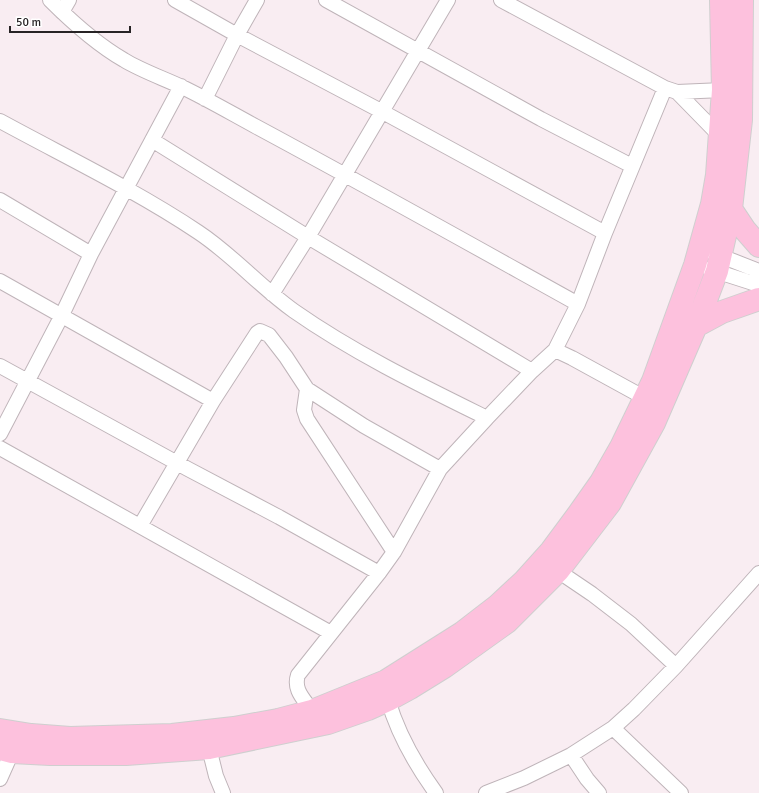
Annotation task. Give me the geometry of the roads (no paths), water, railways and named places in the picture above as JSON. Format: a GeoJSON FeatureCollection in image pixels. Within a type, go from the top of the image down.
{"type":"FeatureCollection","features":[{"type":"Feature","properties":{"kind":"main road"},"geometry":{"type":"LineString","coordinates":[[6,751],[50,754],[126,754],[209,748],[328,723],[388,700],[444,667],[507,622],[558,571],[610,503],[654,423],[696,326],[708,260],[712,204],[717,175],[723,90],[721,0]]}},
{"type":"Feature","properties":{"kind":"main road"},"geometry":{"type":"LineString","coordinates":[[0,730],[31,735],[70,738],[172,735],[234,728],[278,720],[312,711],[386,681],[462,632],[497,606],[524,581],[551,551],[601,482],[621,447],[645,398],[731,209],[742,120],[742,0]]}},
{"type":"Feature","properties":{"kind":"main road"},"geometry":{"type":"LineString","coordinates":[[731,209],[745,230],[759,246]]}},
{"type":"Feature","properties":{"kind":"main road"},"geometry":{"type":"LineString","coordinates":[[696,326],[722,312],[759,299]]}},
{"type":"Feature","properties":{"kind":"street"},"geometry":{"type":"LineString","coordinates":[[50,0],[66,6],[104,47],[123,60],[180,86],[345,174],[578,304]]}},
{"type":"Feature","properties":{"kind":"street"},"geometry":{"type":"LineString","coordinates":[[175,0],[237,35],[381,111],[605,233]]}},
{"type":"Feature","properties":{"kind":"street"},"geometry":{"type":"LineString","coordinates":[[205,99],[237,35],[257,0]]}},
{"type":"Feature","properties":{"kind":"street"},"geometry":{"type":"LineString","coordinates":[[326,0],[580,140],[632,166]]}},
{"type":"Feature","properties":{"kind":"street"},"geometry":{"type":"LineString","coordinates":[[272,294],[308,237],[381,111],[448,0]]}},
{"type":"Feature","properties":{"kind":"street"},"geometry":{"type":"LineString","coordinates":[[501,0],[671,90],[719,135]]}},
{"type":"Feature","properties":{"kind":"street"},"geometry":{"type":"LineString","coordinates":[[0,434],[91,254],[180,86]]}},
{"type":"Feature","properties":{"kind":"street"},"geometry":{"type":"LineString","coordinates":[[671,90],[723,90]]}},
{"type":"Feature","properties":{"kind":"street"},"geometry":{"type":"LineString","coordinates":[[312,711],[296,688],[298,675],[394,552],[440,469],[532,371],[555,350],[578,304],[632,166],[671,90]]}},
{"type":"Feature","properties":{"kind":"street"},"geometry":{"type":"LineString","coordinates":[[0,120],[126,189],[198,232],[222,249],[272,294],[321,330],[442,396],[488,418]]}},
{"type":"Feature","properties":{"kind":"street"},"geometry":{"type":"LineString","coordinates":[[152,140],[308,237],[532,371]]}},
{"type":"Feature","properties":{"kind":"street"},"geometry":{"type":"LineString","coordinates":[[0,200],[91,254]]}},
{"type":"Feature","properties":{"kind":"street"},"geometry":{"type":"LineString","coordinates":[[708,260],[759,271]]}},
{"type":"Feature","properties":{"kind":"street"},"geometry":{"type":"LineString","coordinates":[[708,260],[759,285]]}},
{"type":"Feature","properties":{"kind":"street"},"geometry":{"type":"LineString","coordinates":[[0,281],[213,401]]}},
{"type":"Feature","properties":{"kind":"street"},"geometry":{"type":"LineString","coordinates":[[140,526],[178,464],[213,401],[260,331],[269,335],[286,357],[307,389],[364,426],[440,469]]}},
{"type":"Feature","properties":{"kind":"street"},"geometry":{"type":"LineString","coordinates":[[555,350],[645,398]]}},
{"type":"Feature","properties":{"kind":"street"},"geometry":{"type":"LineString","coordinates":[[0,366],[178,464],[279,517],[379,573]]}},
{"type":"Feature","properties":{"kind":"street"},"geometry":{"type":"LineString","coordinates":[[307,389],[304,410],[307,419],[394,552]]}},
{"type":"Feature","properties":{"kind":"street"},"geometry":{"type":"LineString","coordinates":[[0,448],[330,633]]}},
{"type":"Feature","properties":{"kind":"street"},"geometry":{"type":"LineString","coordinates":[[558,571],[592,594],[631,624],[676,666]]}},
{"type":"Feature","properties":{"kind":"street"},"geometry":{"type":"LineString","coordinates":[[486,793],[524,778],[571,755],[613,728],[634,710],[676,666],[759,573]]}},
{"type":"Feature","properties":{"kind":"street"},"geometry":{"type":"LineString","coordinates":[[388,700],[398,728],[410,752],[436,793]]}},
{"type":"Feature","properties":{"kind":"street"},"geometry":{"type":"LineString","coordinates":[[613,728],[682,793]]}},
{"type":"Feature","properties":{"kind":"street"},"geometry":{"type":"LineString","coordinates":[[209,748],[216,776],[223,793]]}},
{"type":"Feature","properties":{"kind":"street"},"geometry":{"type":"LineString","coordinates":[[0,779],[6,751]]}},
{"type":"Feature","properties":{"kind":"street"},"geometry":{"type":"LineString","coordinates":[[571,755],[598,793]]}}]}
